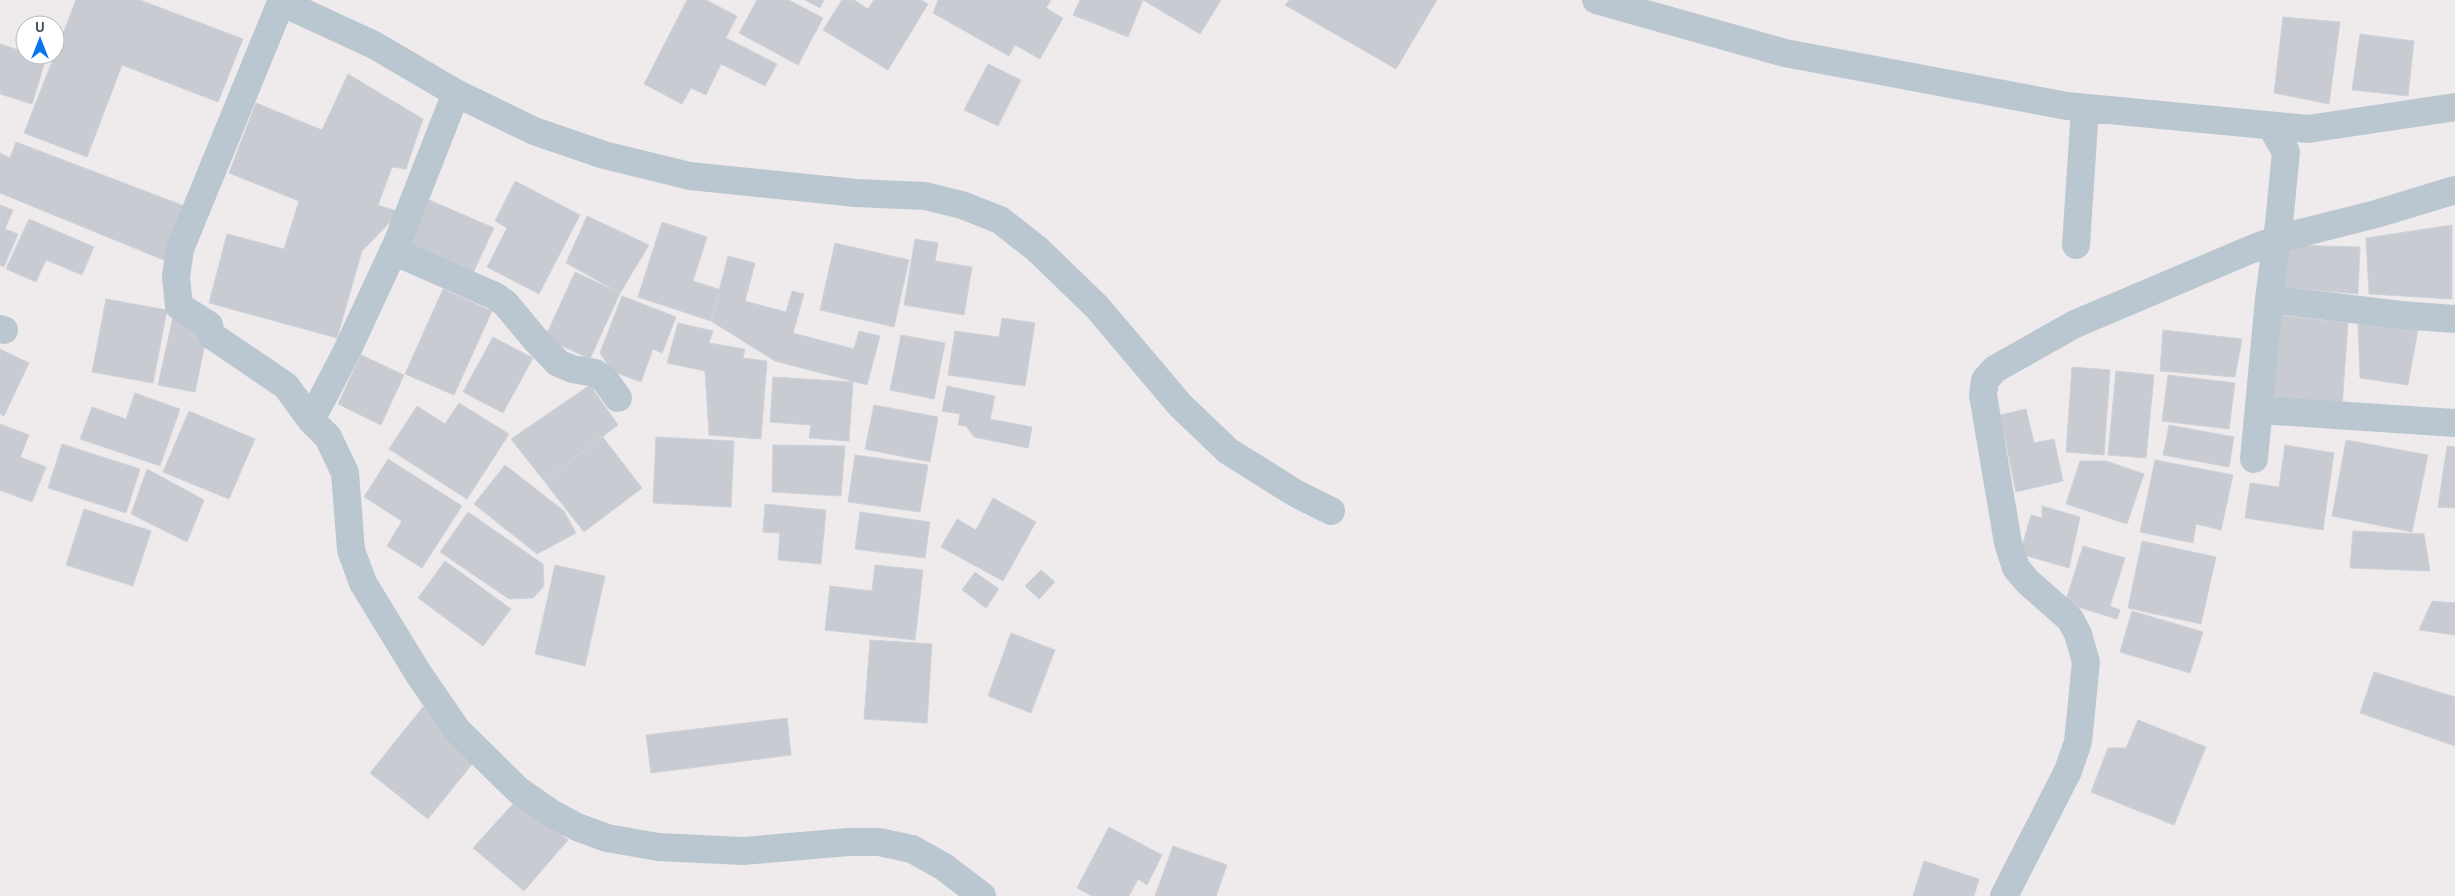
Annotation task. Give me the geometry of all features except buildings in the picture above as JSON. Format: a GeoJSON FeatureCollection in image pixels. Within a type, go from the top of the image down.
{"type":"FeatureCollection","features":[{"type":"Feature","properties":{"kind":"street"},"geometry":{"type":"LineString","coordinates":[[1596,0],[1785,53],[2067,106],[2308,129],[2455,107]]}},
{"type":"Feature","properties":{"kind":"street"},"geometry":{"type":"LineString","coordinates":[[982,896],[944,867],[912,849],[879,842],[848,842],[743,851],[658,847],[607,838],[577,827],[550,813],[518,790],[457,730],[418,673],[363,583],[351,550],[345,473],[328,437],[311,420],[286,386],[211,335],[209,325],[179,306],[176,277],[180,250],[282,1],[374,45],[456,93],[534,131],[604,155],[690,176],[856,193],[925,196],[962,205],[1000,220],[1037,250],[1097,307],[1180,405],[1228,450],[1295,493],[1331,511]]}},
{"type":"Feature","properties":{"kind":"street"},"geometry":{"type":"LineString","coordinates":[[311,420],[346,353],[393,251],[456,93]]}},
{"type":"Feature","properties":{"kind":"street"},"geometry":{"type":"LineString","coordinates":[[2076,245],[2085,108]]}},
{"type":"Feature","properties":{"kind":"street"},"geometry":{"type":"LineString","coordinates":[[2254,458],[2269,299],[2286,152],[2271,126]]}},
{"type":"Feature","properties":{"kind":"street"},"geometry":{"type":"LineString","coordinates":[[2004,896],[2068,771],[2078,742],[2086,662],[2078,634],[2070,619],[2028,582],[2016,568],[2008,543],[1982,395],[1985,380],[1995,369],[2075,324],[2278,232],[2376,214],[2455,190]]}},
{"type":"Feature","properties":{"kind":"street"},"geometry":{"type":"LineString","coordinates":[[393,251],[495,296],[505,303],[558,363],[572,369],[595,373],[605,380],[618,398]]}},
{"type":"Feature","properties":{"kind":"street"},"geometry":{"type":"LineString","coordinates":[[2269,299],[2401,315],[2455,319]]}},
{"type":"Feature","properties":{"kind":"street"},"geometry":{"type":"LineString","coordinates":[[2259,410],[2455,423]]}}]}
